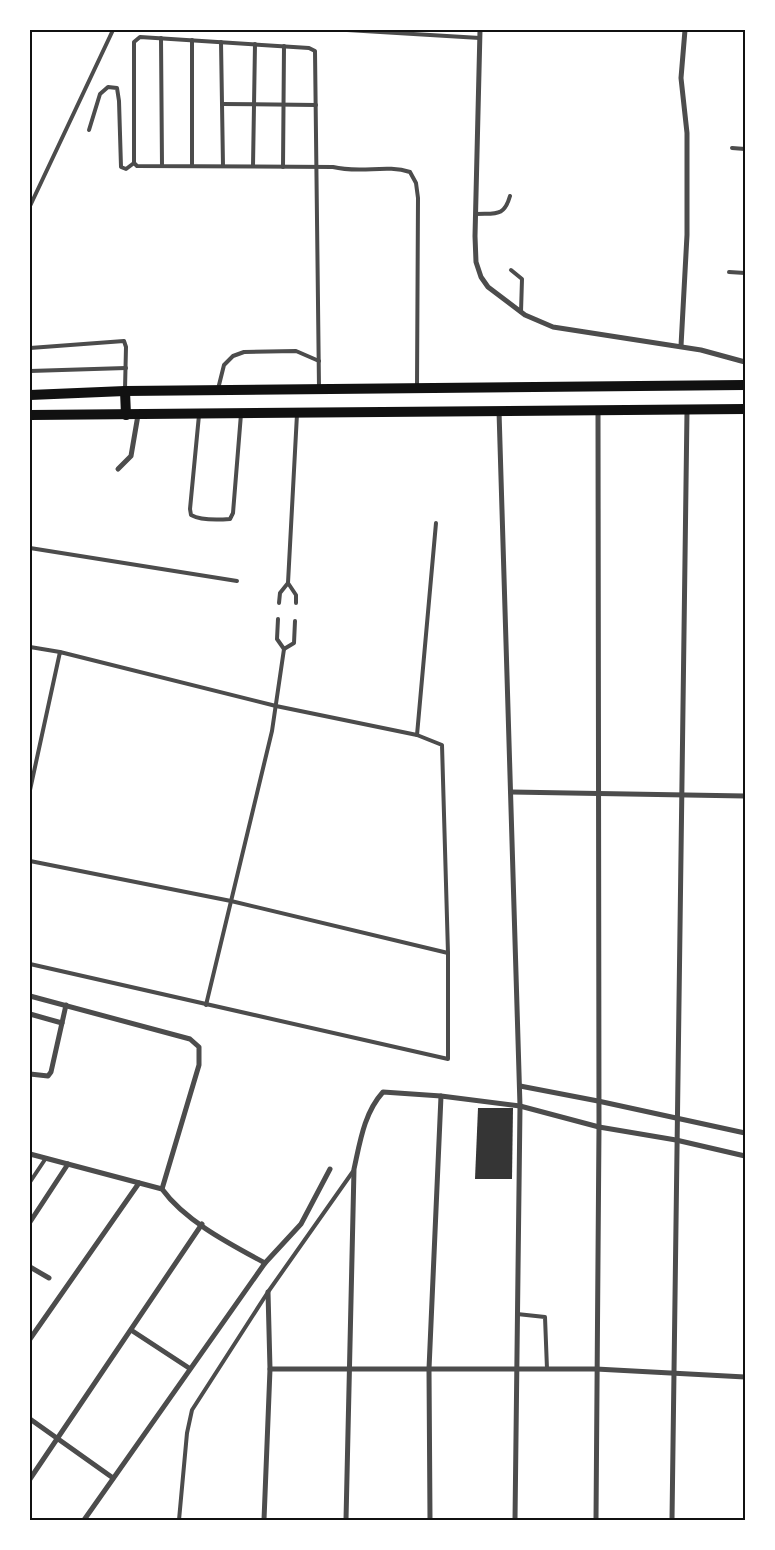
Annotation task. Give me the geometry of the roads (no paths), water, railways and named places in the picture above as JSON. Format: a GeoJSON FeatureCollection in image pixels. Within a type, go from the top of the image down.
{"type":"FeatureCollection","features":[{"type":"Feature","properties":{"kind":"main road"},"geometry":{"type":"LineString","coordinates":[[30,395],[125,391],[745,385]]}},
{"type":"Feature","properties":{"kind":"main road"},"geometry":{"type":"LineString","coordinates":[[125,391],[126,415]]}},
{"type":"Feature","properties":{"kind":"main road"},"geometry":{"type":"LineString","coordinates":[[30,415],[687,411],[745,409]]}},
{"type":"Feature","properties":{"kind":"street"},"geometry":{"type":"LineString","coordinates":[[480,30],[476,214],[476,262],[480,277],[488,287],[521,312],[553,327],[681,346],[745,362]]}},
{"type":"Feature","properties":{"kind":"street"},"geometry":{"type":"LineString","coordinates":[[681,346],[687,235],[687,133],[681,78],[684,30]]}},
{"type":"Feature","properties":{"kind":"street"},"geometry":{"type":"LineString","coordinates":[[596,1520],[599,1127],[598,411]]}},
{"type":"Feature","properties":{"kind":"street"},"geometry":{"type":"LineString","coordinates":[[672,1520],[687,411]]}},
{"type":"Feature","properties":{"kind":"street"},"geometry":{"type":"LineString","coordinates":[[499,412],[520,1086],[515,1520]]}},
{"type":"Feature","properties":{"kind":"street"},"geometry":{"type":"LineString","coordinates":[[118,469],[131,456],[138,415]]}},
{"type":"Feature","properties":{"kind":"street"},"geometry":{"type":"LineString","coordinates":[[511,792],[745,796]]}},
{"type":"Feature","properties":{"kind":"street"},"geometry":{"type":"LineString","coordinates":[[30,996],[190,1039],[199,1047],[199,1065],[162,1189]]}},
{"type":"Feature","properties":{"kind":"street"},"geometry":{"type":"LineString","coordinates":[[30,1074],[42,1077],[48,1076],[51,1072],[66,1005]]}},
{"type":"Feature","properties":{"kind":"street"},"geometry":{"type":"LineString","coordinates":[[30,1014],[62,1023]]}},
{"type":"Feature","properties":{"kind":"street"},"geometry":{"type":"LineString","coordinates":[[520,1086],[598,1100],[745,1133]]}},
{"type":"Feature","properties":{"kind":"street"},"geometry":{"type":"LineString","coordinates":[[346,1520],[354,1169],[360,1139],[372,1104],[382,1092],[441,1096],[520,1106],[599,1127],[676,1140],[745,1156]]}},
{"type":"Feature","properties":{"kind":"street"},"geometry":{"type":"LineString","coordinates":[[430,1520],[430,1369],[441,1096]]}},
{"type":"Feature","properties":{"kind":"street"},"geometry":{"type":"LineString","coordinates":[[30,1154],[162,1189],[173,1205],[234,1246],[265,1263]]}},
{"type":"Feature","properties":{"kind":"street"},"geometry":{"type":"LineString","coordinates":[[30,1222],[68,1164]]}},
{"type":"Feature","properties":{"kind":"street"},"geometry":{"type":"LineString","coordinates":[[84,1520],[189,1368],[265,1263],[301,1224],[330,1169]]}},
{"type":"Feature","properties":{"kind":"street"},"geometry":{"type":"LineString","coordinates":[[30,1338],[139,1183]]}},
{"type":"Feature","properties":{"kind":"street"},"geometry":{"type":"LineString","coordinates":[[30,1479],[202,1224]]}},
{"type":"Feature","properties":{"kind":"street"},"geometry":{"type":"LineString","coordinates":[[30,1267],[49,1278]]}},
{"type":"Feature","properties":{"kind":"street"},"geometry":{"type":"LineString","coordinates":[[264,1520],[270,1369],[268,1292]]}},
{"type":"Feature","properties":{"kind":"street"},"geometry":{"type":"LineString","coordinates":[[131,1330],[189,1368]]}},
{"type":"Feature","properties":{"kind":"street"},"geometry":{"type":"LineString","coordinates":[[270,1369],[596,1369],[745,1377]]}},
{"type":"Feature","properties":{"kind":"street"},"geometry":{"type":"LineString","coordinates":[[30,1419],[113,1478]]}},
{"type":"Feature","properties":{"kind":"lane"},"geometry":{"type":"LineString","coordinates":[[30,206],[113,30]]}},
{"type":"Feature","properties":{"kind":"lane"},"geometry":{"type":"LineString","coordinates":[[348,30],[480,38]]}},
{"type":"Feature","properties":{"kind":"lane"},"geometry":{"type":"LineString","coordinates":[[320,390],[316,167],[315,52],[309,48],[140,37],[134,42],[132,160],[137,166],[283,166],[316,167],[333,167],[349,171],[400,169],[410,172],[413,176],[418,198],[417,388]]}},
{"type":"Feature","properties":{"kind":"lane"},"geometry":{"type":"LineString","coordinates":[[161,38],[162,166]]}},
{"type":"Feature","properties":{"kind":"lane"},"geometry":{"type":"LineString","coordinates":[[192,40],[192,166]]}},
{"type":"Feature","properties":{"kind":"lane"},"geometry":{"type":"LineString","coordinates":[[221,42],[223,166]]}},
{"type":"Feature","properties":{"kind":"lane"},"geometry":{"type":"LineString","coordinates":[[253,166],[255,44]]}},
{"type":"Feature","properties":{"kind":"lane"},"geometry":{"type":"LineString","coordinates":[[283,166],[284,46]]}},
{"type":"Feature","properties":{"kind":"lane"},"geometry":{"type":"LineString","coordinates":[[89,130],[100,94],[108,86],[117,88],[121,166],[126,169],[134,163]]}},
{"type":"Feature","properties":{"kind":"lane"},"geometry":{"type":"LineString","coordinates":[[222,104],[316,105]]}},
{"type":"Feature","properties":{"kind":"lane"},"geometry":{"type":"LineString","coordinates":[[732,148],[745,149]]}},
{"type":"Feature","properties":{"kind":"lane"},"geometry":{"type":"LineString","coordinates":[[476,214],[502,212],[506,208],[510,196]]}},
{"type":"Feature","properties":{"kind":"lane"},"geometry":{"type":"LineString","coordinates":[[511,270],[522,279],[521,312]]}},
{"type":"Feature","properties":{"kind":"lane"},"geometry":{"type":"LineString","coordinates":[[729,272],[745,273]]}},
{"type":"Feature","properties":{"kind":"lane"},"geometry":{"type":"LineString","coordinates":[[30,348],[124,341],[126,347],[125,391]]}},
{"type":"Feature","properties":{"kind":"lane"},"geometry":{"type":"LineString","coordinates":[[217,391],[224,365],[233,356],[244,352],[296,351],[319,361]]}},
{"type":"Feature","properties":{"kind":"lane"},"geometry":{"type":"LineString","coordinates":[[30,371],[126,368]]}},
{"type":"Feature","properties":{"kind":"lane"},"geometry":{"type":"LineString","coordinates":[[199,414],[191,515],[197,518],[222,520],[230,519],[233,513],[241,414]]}},
{"type":"Feature","properties":{"kind":"lane"},"geometry":{"type":"LineString","coordinates":[[279,603],[280,593],[288,583],[297,414]]}},
{"type":"Feature","properties":{"kind":"lane"},"geometry":{"type":"LineString","coordinates":[[416,735],[436,524]]}},
{"type":"Feature","properties":{"kind":"lane"},"geometry":{"type":"LineString","coordinates":[[30,548],[237,581]]}},
{"type":"Feature","properties":{"kind":"lane"},"geometry":{"type":"LineString","coordinates":[[288,583],[296,595],[296,603]]}},
{"type":"Feature","properties":{"kind":"lane"},"geometry":{"type":"LineString","coordinates":[[206,1005],[232,901],[276,706],[284,649],[277,639],[278,619]]}},
{"type":"Feature","properties":{"kind":"lane"},"geometry":{"type":"LineString","coordinates":[[284,649],[294,643],[295,621]]}},
{"type":"Feature","properties":{"kind":"lane"},"geometry":{"type":"LineString","coordinates":[[30,648],[60,652],[276,706],[416,735],[442,745],[448,953],[448,1058],[30,964]]}},
{"type":"Feature","properties":{"kind":"lane"},"geometry":{"type":"LineString","coordinates":[[30,790],[60,652]]}},
{"type":"Feature","properties":{"kind":"lane"},"geometry":{"type":"LineString","coordinates":[[30,861],[232,901],[448,953]]}},
{"type":"Feature","properties":{"kind":"lane"},"geometry":{"type":"LineString","coordinates":[[30,1182],[46,1158]]}},
{"type":"Feature","properties":{"kind":"lane"},"geometry":{"type":"LineString","coordinates":[[179,1520],[187,1433],[192,1410],[268,1292],[354,1169]]}},
{"type":"Feature","properties":{"kind":"lane"},"geometry":{"type":"LineString","coordinates":[[517,1314],[545,1317],[547,1369]]}}]}
